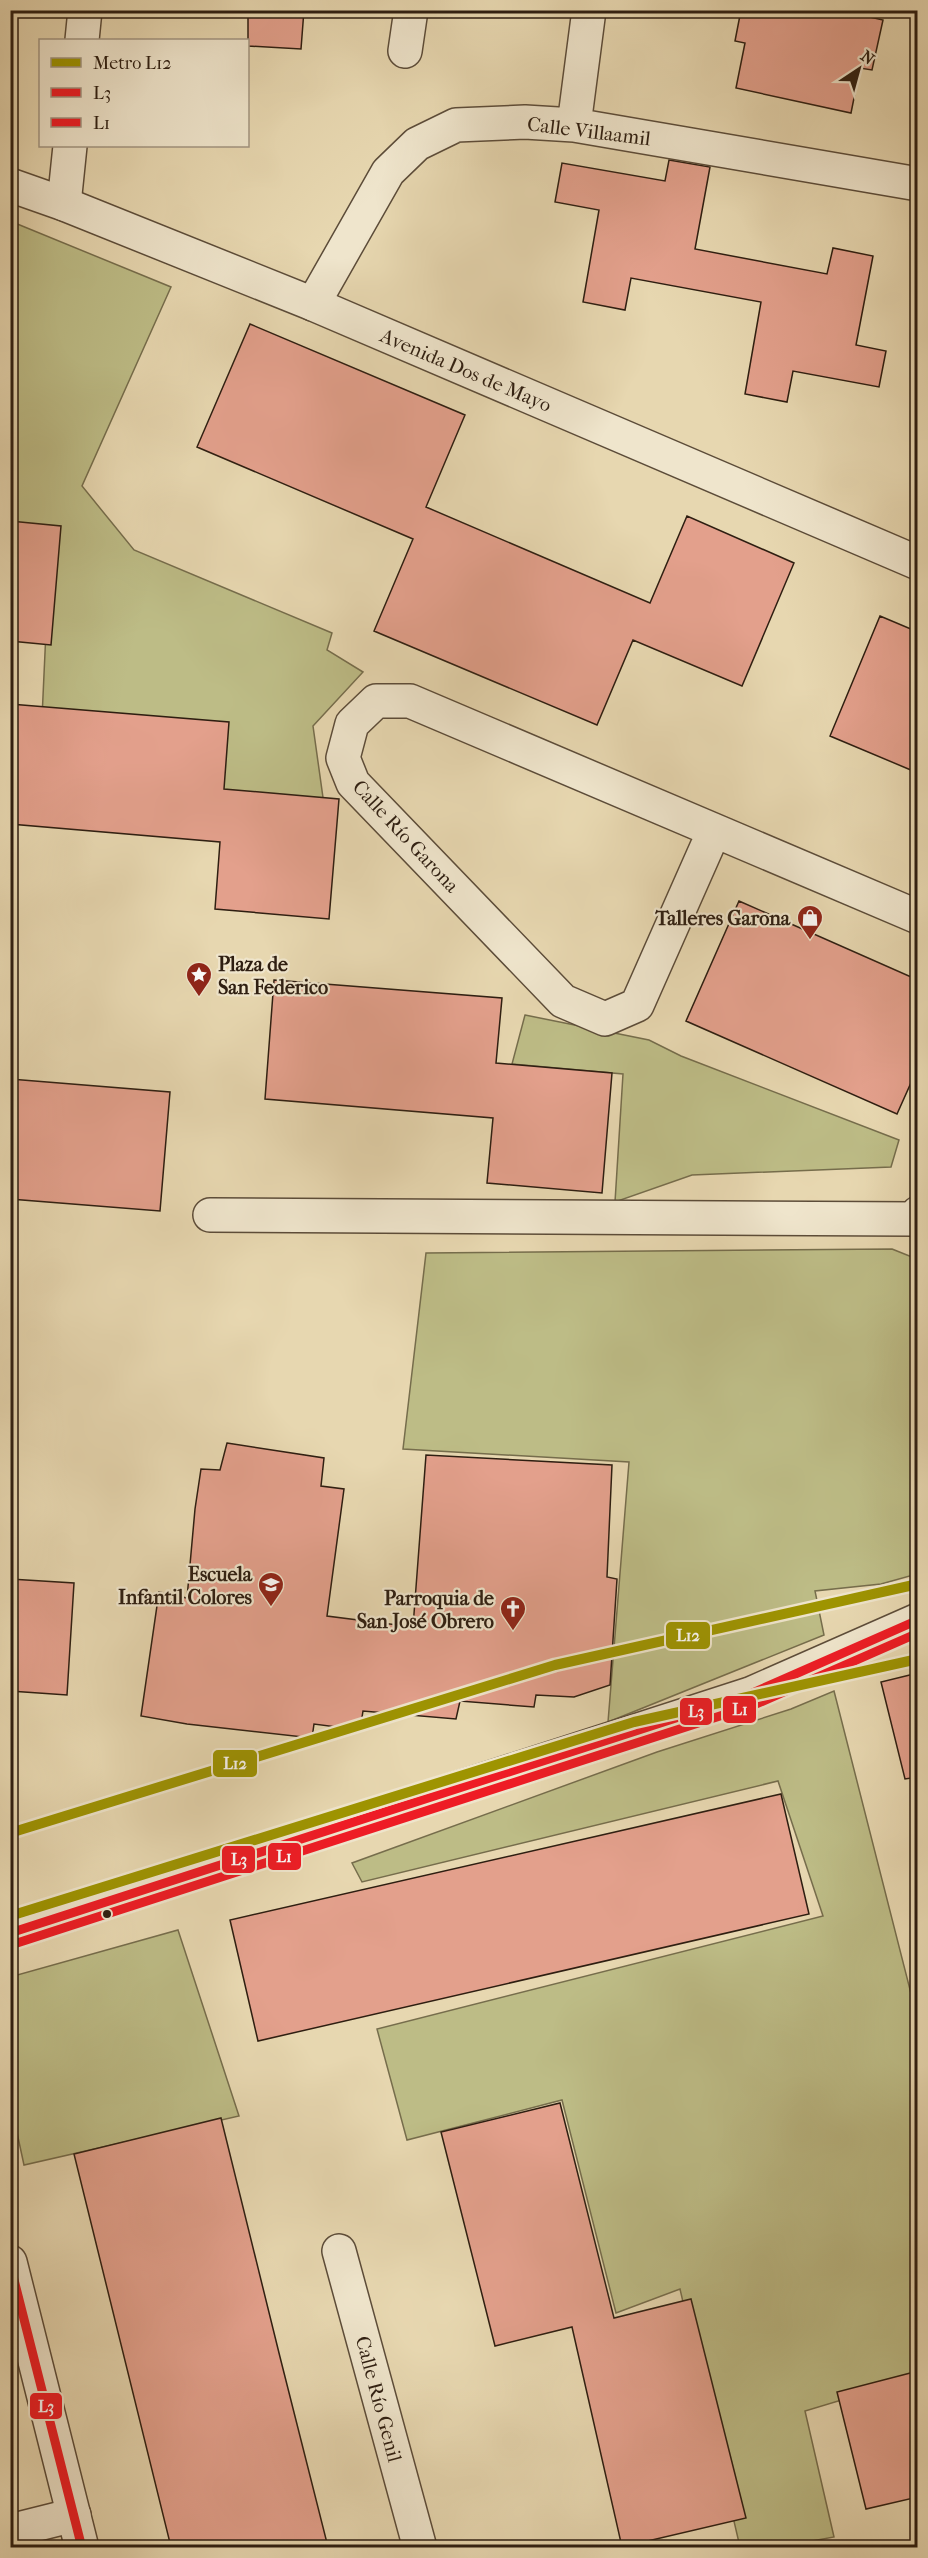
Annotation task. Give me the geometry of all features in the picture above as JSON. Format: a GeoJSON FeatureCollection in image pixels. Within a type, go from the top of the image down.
{"type":"FeatureCollection","features":[{"type":"Feature","properties":{"kind":"street"},"geometry":{"type":"LineString","coordinates":[[82,39],[85,10]]}},
{"type":"Feature","properties":{"kind":"street"},"geometry":{"type":"LineString","coordinates":[[405,51],[411,10]]}},
{"type":"Feature","properties":{"kind":"street"},"geometry":{"type":"LineString","coordinates":[[574,125],[589,10]]}},
{"type":"Feature","properties":{"kind":"street","name":"Calle Villaamil"},"geometry":{"type":"LineString","coordinates":[[313,304],[387,172],[417,144],[456,125],[525,122],[574,125],[918,184]]}},
{"type":"Feature","properties":{"kind":"street"},"geometry":{"type":"LineString","coordinates":[[64,204],[70,147]]}},
{"type":"Feature","properties":{"kind":"street","name":"Avenida Dos de Mayo"},"geometry":{"type":"LineString","coordinates":[[10,185],[64,204],[313,304],[918,563]]}},
{"type":"Feature","properties":{"kind":"street","name":"Calle Río Garona"},"geometry":{"type":"LineString","coordinates":[[714,831],[637,1005],[605,1019],[563,1001],[352,783],[343,758],[352,724],[376,701],[410,701],[918,917]]}},
{"type":"Feature","properties":{"kind":"street"},"geometry":{"type":"LineString","coordinates":[[210,1215],[915,1219],[918,1213]]}},
{"type":"Feature","properties":{"kind":"street"},"geometry":{"type":"LineString","coordinates":[[10,1933],[750,1694],[918,1620]]}},
{"type":"Feature","properties":{"kind":"street","name":"Calle Río Genil"},"geometry":{"type":"LineString","coordinates":[[339,2251],[420,2547]]}},
{"type":"Feature","properties":{"kind":"street"},"geometry":{"type":"LineString","coordinates":[[10,2262],[82,2547]]}},
{"type":"Feature","properties":{"kind":"street"},"geometry":{"type":"LineString","coordinates":[[10,2531],[74,2514]]}},
{"type":"Feature","properties":{"kind":"shaded area"},"geometry":{"type":"Polygon","coordinates":[[[10,221],[171,287],[82,486],[134,550],[332,633],[327,650],[363,672],[313,726],[325,812],[223,804],[42,718],[50,544],[11,539],[10,221]]]}},
{"type":"Feature","properties":{"kind":"shaded area"},"geometry":{"type":"Polygon","coordinates":[[[525,1015],[649,1040],[681,1056],[899,1140],[891,1167],[692,1175],[615,1202],[623,1074],[512,1064],[525,1015]]]}},
{"type":"Feature","properties":{"kind":"shaded area"},"geometry":{"type":"Polygon","coordinates":[[[892,1249],[917,1259],[917,1574],[881,1584],[815,1591],[824,1635],[608,1722],[629,1462],[403,1449],[426,1253],[892,1249]]]}},
{"type":"Feature","properties":{"kind":"shaded area"},"geometry":{"type":"Polygon","coordinates":[[[834,1691],[917,2017],[918,2377],[805,2411],[834,2537],[779,2547],[740,2547],[680,2289],[616,2313],[562,2100],[407,2140],[377,2029],[823,1916],[778,1781],[362,1882],[352,1863],[657,1752],[791,1709],[834,1691]]]}},
{"type":"Feature","properties":{"kind":"shaded area"},"geometry":{"type":"Polygon","coordinates":[[[178,1930],[239,2116],[24,2165],[11,2105],[10,1977],[178,1930]]]}},
{"type":"Feature","properties":{"kind":"building"},"geometry":{"type":"Polygon","coordinates":[[[248,10],[304,10],[301,49],[249,46],[248,10]]]}},
{"type":"Feature","properties":{"kind":"building"},"geometry":{"type":"Polygon","coordinates":[[[741,10],[839,10],[883,20],[872,70],[860,68],[851,113],[736,88],[745,43],[735,41],[741,10]]]}},
{"type":"Feature","properties":{"kind":"building"},"geometry":{"type":"Polygon","coordinates":[[[669,160],[710,167],[695,249],[827,274],[833,248],[873,256],[856,345],[886,351],[879,387],[793,371],[787,402],[745,394],[761,302],[631,278],[625,310],[583,302],[599,210],[555,202],[562,163],[665,181],[669,160]]]}},
{"type":"Feature","properties":{"kind":"building"},"geometry":{"type":"Polygon","coordinates":[[[250,324],[465,415],[426,507],[650,603],[687,516],[794,563],[742,686],[633,640],[597,725],[374,631],[413,539],[197,447],[250,324]]]}},
{"type":"Feature","properties":{"kind":"building"},"geometry":{"type":"Polygon","coordinates":[[[10,521],[61,526],[51,645],[10,641],[10,521]]]}},
{"type":"Feature","properties":{"kind":"building"},"geometry":{"type":"Polygon","coordinates":[[[880,616],[918,632],[918,773],[830,736],[880,616]]]}},
{"type":"Feature","properties":{"kind":"building"},"geometry":{"type":"Polygon","coordinates":[[[10,704],[229,722],[224,789],[339,799],[329,919],[215,909],[220,842],[10,824],[10,704]]]}},
{"type":"Feature","properties":{"kind":"building"},"geometry":{"type":"Polygon","coordinates":[[[739,901],[918,980],[918,1067],[897,1114],[686,1021],[739,901]]]}},
{"type":"Feature","properties":{"kind":"building"},"geometry":{"type":"Polygon","coordinates":[[[274,980],[502,998],[496,1063],[612,1073],[602,1193],[487,1183],[493,1118],[265,1099],[274,980]]]}},
{"type":"Feature","properties":{"kind":"building"},"geometry":{"type":"Polygon","coordinates":[[[10,1079],[170,1092],[160,1211],[10,1199],[10,1079]]]}},
{"type":"Feature","properties":{"kind":"building"},"geometry":{"type":"Polygon","coordinates":[[[227,1443],[324,1458],[321,1486],[344,1489],[327,1616],[413,1627],[426,1455],[612,1465],[607,1577],[617,1579],[610,1685],[574,1697],[536,1695],[534,1707],[460,1701],[456,1719],[363,1711],[360,1730],[314,1724],[312,1738],[187,1724],[141,1716],[159,1592],[187,1598],[201,1469],[220,1470],[227,1443]]]}},
{"type":"Feature","properties":{"kind":"building"},"geometry":{"type":"Polygon","coordinates":[[[10,1579],[74,1583],[67,1695],[10,1691],[10,1579]]]}},
{"type":"Feature","properties":{"kind":"building"},"geometry":{"type":"Polygon","coordinates":[[[918,1673],[918,1777],[905,1779],[881,1682],[918,1673]]]}},
{"type":"Feature","properties":{"kind":"building"},"geometry":{"type":"Polygon","coordinates":[[[781,1794],[809,1914],[258,2041],[230,1920],[781,1794]]]}},
{"type":"Feature","properties":{"kind":"building"},"geometry":{"type":"Polygon","coordinates":[[[560,2103],[614,2318],[691,2299],[746,2518],[622,2547],[572,2327],[495,2346],[441,2132],[560,2103]]]}},
{"type":"Feature","properties":{"kind":"building"},"geometry":{"type":"Polygon","coordinates":[[[221,2118],[328,2547],[171,2547],[74,2154],[221,2118]]]}},
{"type":"Feature","properties":{"kind":"building"},"geometry":{"type":"Polygon","coordinates":[[[918,2371],[918,2497],[866,2509],[837,2392],[918,2371]]]}},
{"type":"Feature","properties":{"kind":"metro line","name":"L12"},"geometry":{"type":"LineString","coordinates":[[10,1833],[555,1665],[918,1584]]}},
{"type":"Feature","properties":{"kind":"metro line","name":"L12"},"geometry":{"type":"LineString","coordinates":[[10,1916],[634,1722],[918,1659]]}},
{"type":"Feature","properties":{"kind":"transit line","name":"L3"},"geometry":{"type":"LineString","coordinates":[[10,1933],[750,1694],[918,1620]]}},
{"type":"Feature","properties":{"kind":"transit line","name":"L1"},"geometry":{"type":"LineString","coordinates":[[14,1944],[754,1705],[918,1633]]}},
{"type":"Feature","properties":{"kind":"transit line","name":"L3"},"geometry":{"type":"LineString","coordinates":[[10,2264],[82,2548]]}},
{"type":"Feature","properties":{"kind":"place","name":"Talleres Garona"},"geometry":{"type":"Point","coordinates":[810,941]}},
{"type":"Feature","properties":{"kind":"place","name":"Plaza de San Federico"},"geometry":{"type":"Point","coordinates":[199,998]}},
{"type":"Feature","properties":{"kind":"place","name":"Escuela Infantil Colores"},"geometry":{"type":"Point","coordinates":[271,1608]}},
{"type":"Feature","properties":{"kind":"place","name":"Parroquia de San José Obrero"},"geometry":{"type":"Point","coordinates":[513,1632]}}]}
